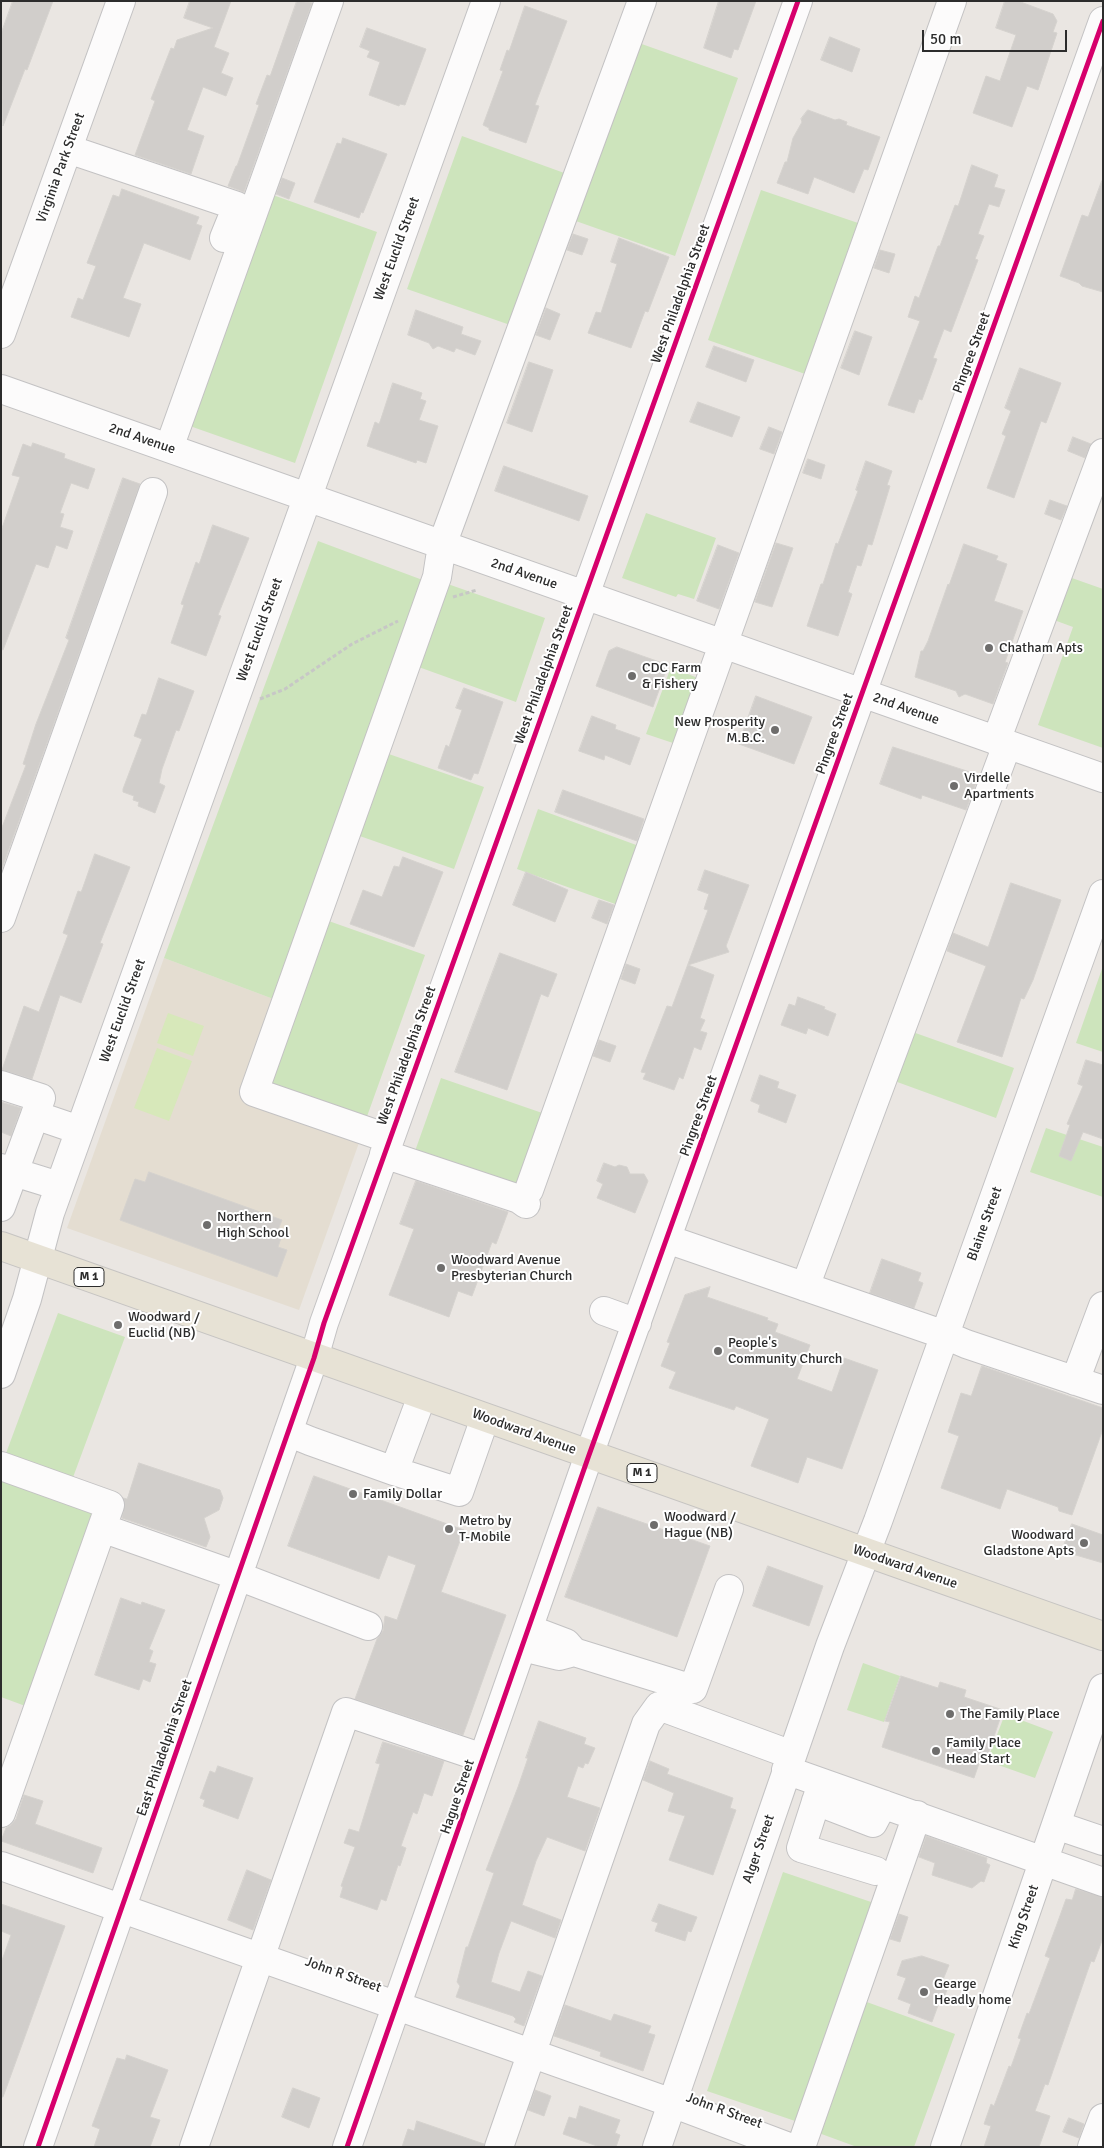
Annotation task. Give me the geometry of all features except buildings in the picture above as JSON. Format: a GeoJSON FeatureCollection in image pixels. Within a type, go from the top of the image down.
{"type":"FeatureCollection","features":[{"type":"Feature","properties":{"kind":"main road","name":"Woodward Avenue"},"geometry":{"type":"LineString","coordinates":[[1,1246],[1103,1636]]}},
{"type":"Feature","properties":{"kind":"street","name":"Virginia Park Street"},"geometry":{"type":"LineString","coordinates":[[1,334],[121,1]]}},
{"type":"Feature","properties":{"kind":"street"},"geometry":{"type":"LineString","coordinates":[[168,448],[329,1]]}},
{"type":"Feature","properties":{"kind":"street","name":"West Euclid Street"},"geometry":{"type":"LineString","coordinates":[[1,1374],[27,1299],[59,1186],[486,1]]}},
{"type":"Feature","properties":{"kind":"street"},"geometry":{"type":"LineString","coordinates":[[642,1],[442,545],[437,577],[428,605],[254,1092],[519,1199],[528,1197],[952,1]]}},
{"type":"Feature","properties":{"kind":"street","name":"West Philadelphia Street"},"geometry":{"type":"LineString","coordinates":[[314,1358],[324,1323],[387,1146],[798,1]]}},
{"type":"Feature","properties":{"kind":"street","name":"Pingree Street"},"geometry":{"type":"LineString","coordinates":[[589,1455],[1103,21]]}},
{"type":"Feature","properties":{"kind":"street"},"geometry":{"type":"LineString","coordinates":[[68,149],[237,206],[216,260]]}},
{"type":"Feature","properties":{"kind":"street","name":"2nd Avenue"},"geometry":{"type":"LineString","coordinates":[[1,389],[1103,778]]}},
{"type":"Feature","properties":{"kind":"street"},"geometry":{"type":"LineString","coordinates":[[805,1287],[1002,743],[1103,453]]}},
{"type":"Feature","properties":{"kind":"street"},"geometry":{"type":"LineString","coordinates":[[1,918],[153,492]]}},
{"type":"Feature","properties":{"kind":"street","name":"Blaine Street"},"geometry":{"type":"LineString","coordinates":[[865,1552],[878,1522],[1103,894]]}},
{"type":"Feature","properties":{"kind":"street"},"geometry":{"type":"LineString","coordinates":[[1,1085],[41,1098],[35,1116],[10,1158],[1,1207]]}},
{"type":"Feature","properties":{"kind":"street"},"geometry":{"type":"LineString","coordinates":[[35,1116],[79,1130]]}},
{"type":"Feature","properties":{"kind":"street"},"geometry":{"type":"LineString","coordinates":[[10,1158],[59,1186]]}},
{"type":"Feature","properties":{"kind":"street"},"geometry":{"type":"LineString","coordinates":[[667,1239],[1103,1390]]}},
{"type":"Feature","properties":{"kind":"street"},"geometry":{"type":"LineString","coordinates":[[1075,1381],[1103,1306]]}},
{"type":"Feature","properties":{"kind":"street"},"geometry":{"type":"LineString","coordinates":[[604,1311],[637,1323]]}},
{"type":"Feature","properties":{"kind":"street","name":"East Philadelphia Street"},"geometry":{"type":"LineString","coordinates":[[38,2147],[314,1358]]}},
{"type":"Feature","properties":{"kind":"street"},"geometry":{"type":"LineString","coordinates":[[394,1471],[422,1396]]}},
{"type":"Feature","properties":{"kind":"street"},"geometry":{"type":"LineString","coordinates":[[288,1432],[310,1442],[458,1492],[485,1418]]}},
{"type":"Feature","properties":{"kind":"street","name":"Hague Street"},"geometry":{"type":"LineString","coordinates":[[347,2147],[589,1455]]}},
{"type":"Feature","properties":{"kind":"street"},"geometry":{"type":"LineString","coordinates":[[1,1466],[110,1505],[1,1813]]}},
{"type":"Feature","properties":{"kind":"street"},"geometry":{"type":"LineString","coordinates":[[102,1528],[238,1576],[368,1626]]}},
{"type":"Feature","properties":{"kind":"street","name":"Alger Street"},"geometry":{"type":"LineString","coordinates":[[657,2147],[789,1763],[865,1552]]}},
{"type":"Feature","properties":{"kind":"street"},"geometry":{"type":"LineString","coordinates":[[526,1638],[566,1642],[574,1652],[693,1690],[729,1589]]}},
{"type":"Feature","properties":{"kind":"street","name":"King Street"},"geometry":{"type":"LineString","coordinates":[[945,2147],[1043,1861],[1098,1720],[1103,1688]]}},
{"type":"Feature","properties":{"kind":"street"},"geometry":{"type":"LineString","coordinates":[[499,2147],[646,1724],[659,1706],[789,1763],[819,1792],[883,1804],[1103,1882]]}},
{"type":"Feature","properties":{"kind":"street"},"geometry":{"type":"LineString","coordinates":[[194,2147],[346,1712],[483,1758]]}},
{"type":"Feature","properties":{"kind":"street"},"geometry":{"type":"LineString","coordinates":[[819,1792],[801,1848],[876,1871]]}},
{"type":"Feature","properties":{"kind":"street"},"geometry":{"type":"LineString","coordinates":[[801,2147],[917,1816]]}},
{"type":"Feature","properties":{"kind":"street"},"geometry":{"type":"LineString","coordinates":[[1056,1825],[1103,1841]]}},
{"type":"Feature","properties":{"kind":"street","name":"John R Street"},"geometry":{"type":"LineString","coordinates":[[1,1866],[672,2103],[789,2147]]}},
{"type":"Feature","properties":{"kind":"street"},"geometry":{"type":"LineString","coordinates":[[1092,2147],[1103,2118]]}},
{"type":"Feature","properties":{"kind":"path"},"geometry":{"type":"LineString","coordinates":[[256,700],[285,689],[352,644],[402,619],[420,606],[477,590]]}},
{"type":"Feature","properties":{"kind":"shaded area"},"geometry":{"type":"Polygon","coordinates":[[[164,958],[276,1000],[241,1097],[360,1140],[299,1310],[67,1228],[164,958]]]}},
{"type":"Feature","properties":{"kind":"green space"},"geometry":{"type":"Polygon","coordinates":[[[636,42],[738,78],[675,256],[573,220],[636,42]]]}},
{"type":"Feature","properties":{"kind":"green space"},"geometry":{"type":"Polygon","coordinates":[[[462,136],[567,174],[513,326],[407,289],[462,136]]]}},
{"type":"Feature","properties":{"kind":"green space"},"geometry":{"type":"Polygon","coordinates":[[[761,190],[861,224],[808,375],[708,340],[761,190]]]}},
{"type":"Feature","properties":{"kind":"green space"},"geometry":{"type":"Polygon","coordinates":[[[270,194],[377,232],[295,463],[187,425],[270,194]]]}},
{"type":"Feature","properties":{"kind":"green space"},"geometry":{"type":"Polygon","coordinates":[[[646,513],[716,538],[694,599],[678,594],[676,597],[622,578],[646,513]]]}},
{"type":"Feature","properties":{"kind":"green space"},"geometry":{"type":"Polygon","coordinates":[[[318,541],[428,582],[276,1000],[164,958],[318,541]]]}},
{"type":"Feature","properties":{"kind":"green space"},"geometry":{"type":"Polygon","coordinates":[[[1069,577],[1103,589],[1103,748],[1038,725],[1073,627],[1054,620],[1069,577]]]}},
{"type":"Feature","properties":{"kind":"green space"},"geometry":{"type":"Polygon","coordinates":[[[442,582],[545,618],[516,702],[413,665],[442,582]]]}},
{"type":"Feature","properties":{"kind":"green space"},"geometry":{"type":"Polygon","coordinates":[[[671,667],[700,679],[676,744],[646,734],[671,667]]]}},
{"type":"Feature","properties":{"kind":"green space"},"geometry":{"type":"Polygon","coordinates":[[[383,752],[484,787],[454,869],[354,834],[383,752]]]}},
{"type":"Feature","properties":{"kind":"green space"},"geometry":{"type":"Polygon","coordinates":[[[538,809],[639,846],[618,905],[517,869],[538,809]]]}},
{"type":"Feature","properties":{"kind":"green space"},"geometry":{"type":"Polygon","coordinates":[[[323,919],[425,955],[365,1122],[264,1085],[323,919]]]}},
{"type":"Feature","properties":{"kind":"green space"},"geometry":{"type":"Polygon","coordinates":[[[1103,966],[1103,1052],[1076,1043],[1103,966]]]}},
{"type":"Feature","properties":{"kind":"green space"},"geometry":{"type":"Polygon","coordinates":[[[168,1013],[204,1026],[193,1056],[157,1043],[168,1013]]]}},
{"type":"Feature","properties":{"kind":"green space"},"geometry":{"type":"Polygon","coordinates":[[[907,1030],[1014,1068],[996,1118],[889,1079],[907,1030]]]}},
{"type":"Feature","properties":{"kind":"green space"},"geometry":{"type":"Polygon","coordinates":[[[157,1048],[192,1061],[169,1121],[134,1108],[157,1048]]]}},
{"type":"Feature","properties":{"kind":"green space"},"geometry":{"type":"Polygon","coordinates":[[[441,1078],[548,1115],[521,1191],[414,1154],[441,1078]]]}},
{"type":"Feature","properties":{"kind":"green space"},"geometry":{"type":"Polygon","coordinates":[[[1046,1128],[1103,1147],[1103,1197],[1030,1172],[1046,1128]]]}},
{"type":"Feature","properties":{"kind":"green space"},"geometry":{"type":"Polygon","coordinates":[[[58,1313],[125,1337],[72,1480],[5,1456],[58,1313]]]}},
{"type":"Feature","properties":{"kind":"green space"},"geometry":{"type":"Polygon","coordinates":[[[1,1476],[100,1511],[28,1707],[1,1697],[1,1476]]]}},
{"type":"Feature","properties":{"kind":"green space"},"geometry":{"type":"Polygon","coordinates":[[[863,1663],[900,1676],[884,1722],[847,1710],[863,1663]]]}},
{"type":"Feature","properties":{"kind":"green space"},"geometry":{"type":"Polygon","coordinates":[[[1005,1714],[1053,1732],[1035,1778],[987,1761],[1005,1714]]]}},
{"type":"Feature","properties":{"kind":"green space"},"geometry":{"type":"Polygon","coordinates":[[[783,1872],[874,1903],[798,2122],[707,2091],[783,1872]]]}},
{"type":"Feature","properties":{"kind":"green space"},"geometry":{"type":"Polygon","coordinates":[[[864,2001],[955,2034],[914,2147],[857,2147],[816,2132],[864,2001]]]}},
{"type":"Feature","properties":{"kind":"cycle path"},"geometry":{"type":"LineString","coordinates":[[38,2147],[314,1358],[324,1323],[798,1]]}},
{"type":"Feature","properties":{"kind":"cycle path"},"geometry":{"type":"LineString","coordinates":[[347,2147],[589,1455],[1103,21]]}},
{"type":"Feature","properties":{"kind":"place","name":"Chatham Apts"},"geometry":{"type":"Point","coordinates":[989,648]}},
{"type":"Feature","properties":{"kind":"place","name":"CDC Farm & Fishery"},"geometry":{"type":"Point","coordinates":[632,676]}},
{"type":"Feature","properties":{"kind":"place","name":"New Prosperity M.B.C."},"geometry":{"type":"Point","coordinates":[775,730]}},
{"type":"Feature","properties":{"kind":"place","name":"Virdelle Apartments"},"geometry":{"type":"Point","coordinates":[954,786]}},
{"type":"Feature","properties":{"kind":"place","name":"Northern High School"},"geometry":{"type":"Point","coordinates":[207,1225]}},
{"type":"Feature","properties":{"kind":"place","name":"Woodward Avenue Presbyterian Church"},"geometry":{"type":"Point","coordinates":[441,1268]}},
{"type":"Feature","properties":{"kind":"place","name":"Woodward / Euclid (NB)"},"geometry":{"type":"Point","coordinates":[118,1325]}},
{"type":"Feature","properties":{"kind":"place","name":"People's Community Church"},"geometry":{"type":"Point","coordinates":[718,1351]}},
{"type":"Feature","properties":{"kind":"place","name":"Family Dollar"},"geometry":{"type":"Point","coordinates":[353,1494]}},
{"type":"Feature","properties":{"kind":"place","name":"Woodward / Hague (NB)"},"geometry":{"type":"Point","coordinates":[654,1525]}},
{"type":"Feature","properties":{"kind":"place","name":"Metro by T-Mobile"},"geometry":{"type":"Point","coordinates":[449,1529]}},
{"type":"Feature","properties":{"kind":"place","name":"Woodward Gladstone Apts"},"geometry":{"type":"Point","coordinates":[1084,1543]}},
{"type":"Feature","properties":{"kind":"place","name":"The Family Place"},"geometry":{"type":"Point","coordinates":[950,1714]}},
{"type":"Feature","properties":{"kind":"place","name":"Family Place Head Start"},"geometry":{"type":"Point","coordinates":[936,1751]}},
{"type":"Feature","properties":{"kind":"place","name":"Gearge Headly home"},"geometry":{"type":"Point","coordinates":[924,1992]}}]}
